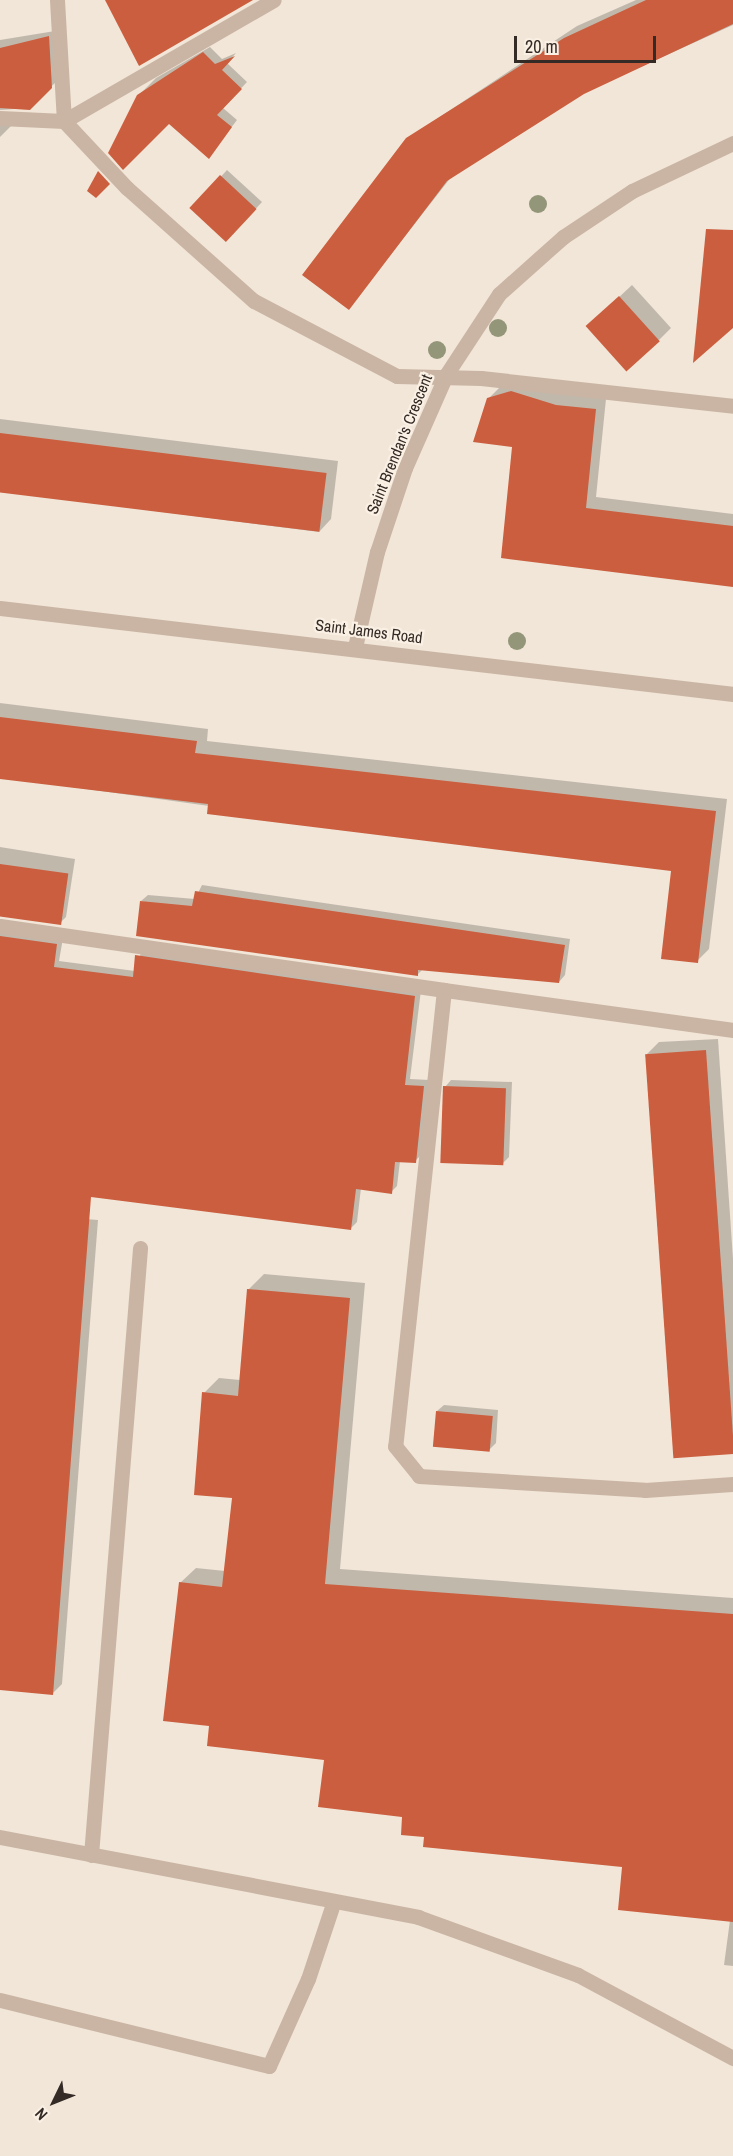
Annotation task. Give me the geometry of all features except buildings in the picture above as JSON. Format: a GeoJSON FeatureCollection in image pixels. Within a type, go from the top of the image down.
{"type":"FeatureCollection","features":[{"type":"Feature","properties":{"kind":"street"},"geometry":{"type":"LineString","coordinates":[[57,0],[64,121],[128,188],[254,301],[397,376],[446,375],[733,405]]}},
{"type":"Feature","properties":{"kind":"street"},"geometry":{"type":"LineString","coordinates":[[0,118],[64,121],[274,0]]}},
{"type":"Feature","properties":{"kind":"street","name":"Saint Brendan's Crescent"},"geometry":{"type":"LineString","coordinates":[[355,647],[377,552],[405,468],[446,375],[499,294],[563,237],[632,191],[733,143]]}},
{"type":"Feature","properties":{"kind":"street","name":"Saint James Road"},"geometry":{"type":"LineString","coordinates":[[0,608],[355,647],[733,694]]}},
{"type":"Feature","properties":{"kind":"street"},"geometry":{"type":"LineString","coordinates":[[0,926],[733,1030]]}},
{"type":"Feature","properties":{"kind":"street"},"geometry":{"type":"LineString","coordinates":[[444,990],[395,1446],[418,1476],[645,1490],[733,1484]]}},
{"type":"Feature","properties":{"kind":"street"},"geometry":{"type":"LineString","coordinates":[[91,1855],[140,1248]]}},
{"type":"Feature","properties":{"kind":"street"},"geometry":{"type":"LineString","coordinates":[[0,1837],[418,1917],[578,1975],[733,2058]]}},
{"type":"Feature","properties":{"kind":"street"},"geometry":{"type":"LineString","coordinates":[[0,2000],[269,2066],[308,1979],[334,1901]]}}]}
